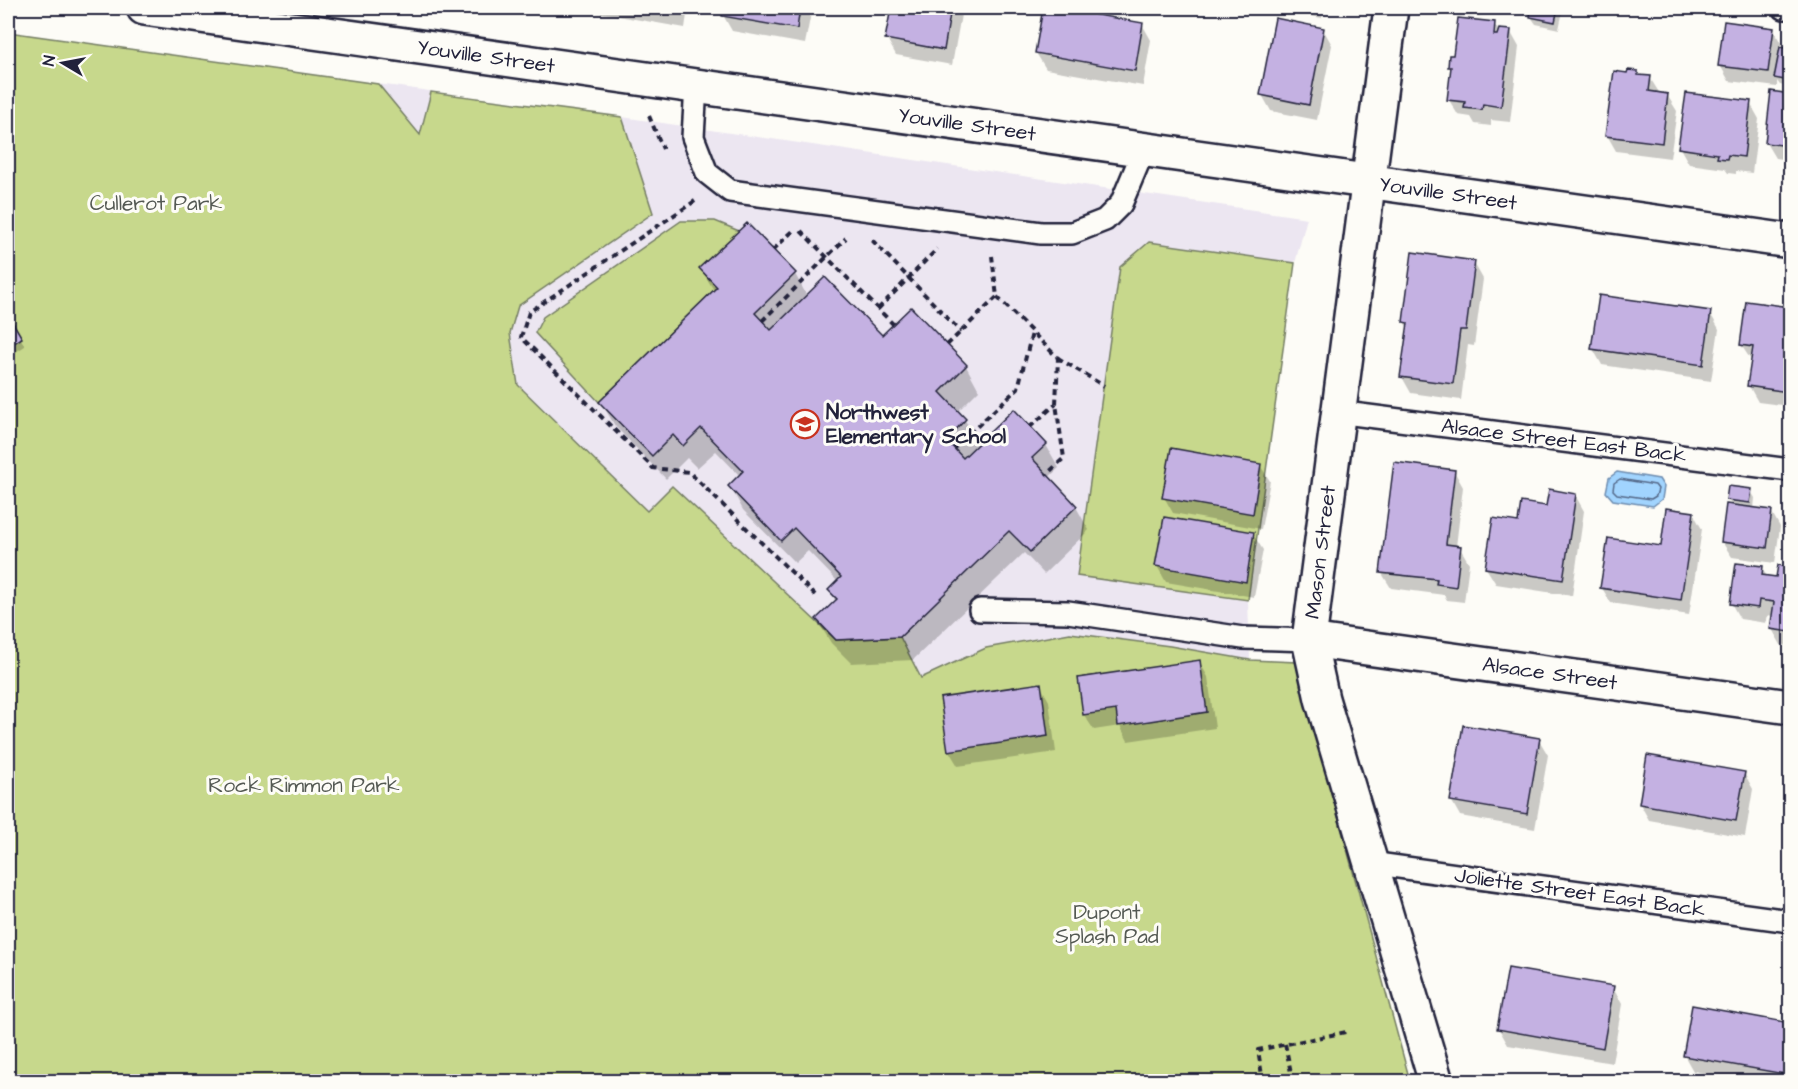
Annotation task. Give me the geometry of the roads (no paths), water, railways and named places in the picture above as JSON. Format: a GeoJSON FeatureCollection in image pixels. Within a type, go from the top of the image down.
{"type":"FeatureCollection","features":[{"type":"Feature","properties":{"kind":"street","name":"Youville Street"},"geometry":{"type":"LineString","coordinates":[[144,8],[1791,241]]}},
{"type":"Feature","properties":{"kind":"street","name":"Mason Street"},"geometry":{"type":"LineString","coordinates":[[1391,8],[1309,640],[1320,692],[1437,1082]]}},
{"type":"Feature","properties":{"kind":"street","name":"Alsace Street"},"geometry":{"type":"LineString","coordinates":[[1309,640],[1791,707]]}},
{"type":"Feature","properties":{"kind":"lane"},"geometry":{"type":"LineString","coordinates":[[1785,8],[1791,8]]}},
{"type":"Feature","properties":{"kind":"lane"},"geometry":{"type":"LineString","coordinates":[[696,86],[693,136],[707,173],[730,191],[1041,233],[1072,233],[1105,220],[1121,204],[1144,149]]}},
{"type":"Feature","properties":{"kind":"lane","name":"Alsace Street East Back"},"geometry":{"type":"LineString","coordinates":[[1338,412],[1791,470]]}},
{"type":"Feature","properties":{"kind":"lane"},"geometry":{"type":"LineString","coordinates":[[980,610],[1068,612],[1243,638],[1309,640]]}},
{"type":"Feature","properties":{"kind":"lane","name":"Joliette Street East Back"},"geometry":{"type":"LineString","coordinates":[[1370,863],[1791,921]]}},
{"type":"Feature","properties":{"kind":"water"},"geometry":{"type":"Polygon","coordinates":[[[1617,472],[1659,479],[1664,487],[1662,499],[1653,506],[1613,500],[1606,492],[1609,478],[1617,472]]]}},
{"type":"Feature","properties":{"kind":"place","name":"Northwest Elementary School"},"geometry":{"type":"Point","coordinates":[805,424]}},
{"type":"Feature","properties":{"kind":"park label","name":"Cullerot Park"},"geometry":{"type":"Point","coordinates":[156,203]}},
{"type":"Feature","properties":{"kind":"park label","name":"Rock Rimmon Park"},"geometry":{"type":"Point","coordinates":[304,785]}},
{"type":"Feature","properties":{"kind":"park label","name":"Dupont Splash Pad"},"geometry":{"type":"Point","coordinates":[1107,924]}}]}
